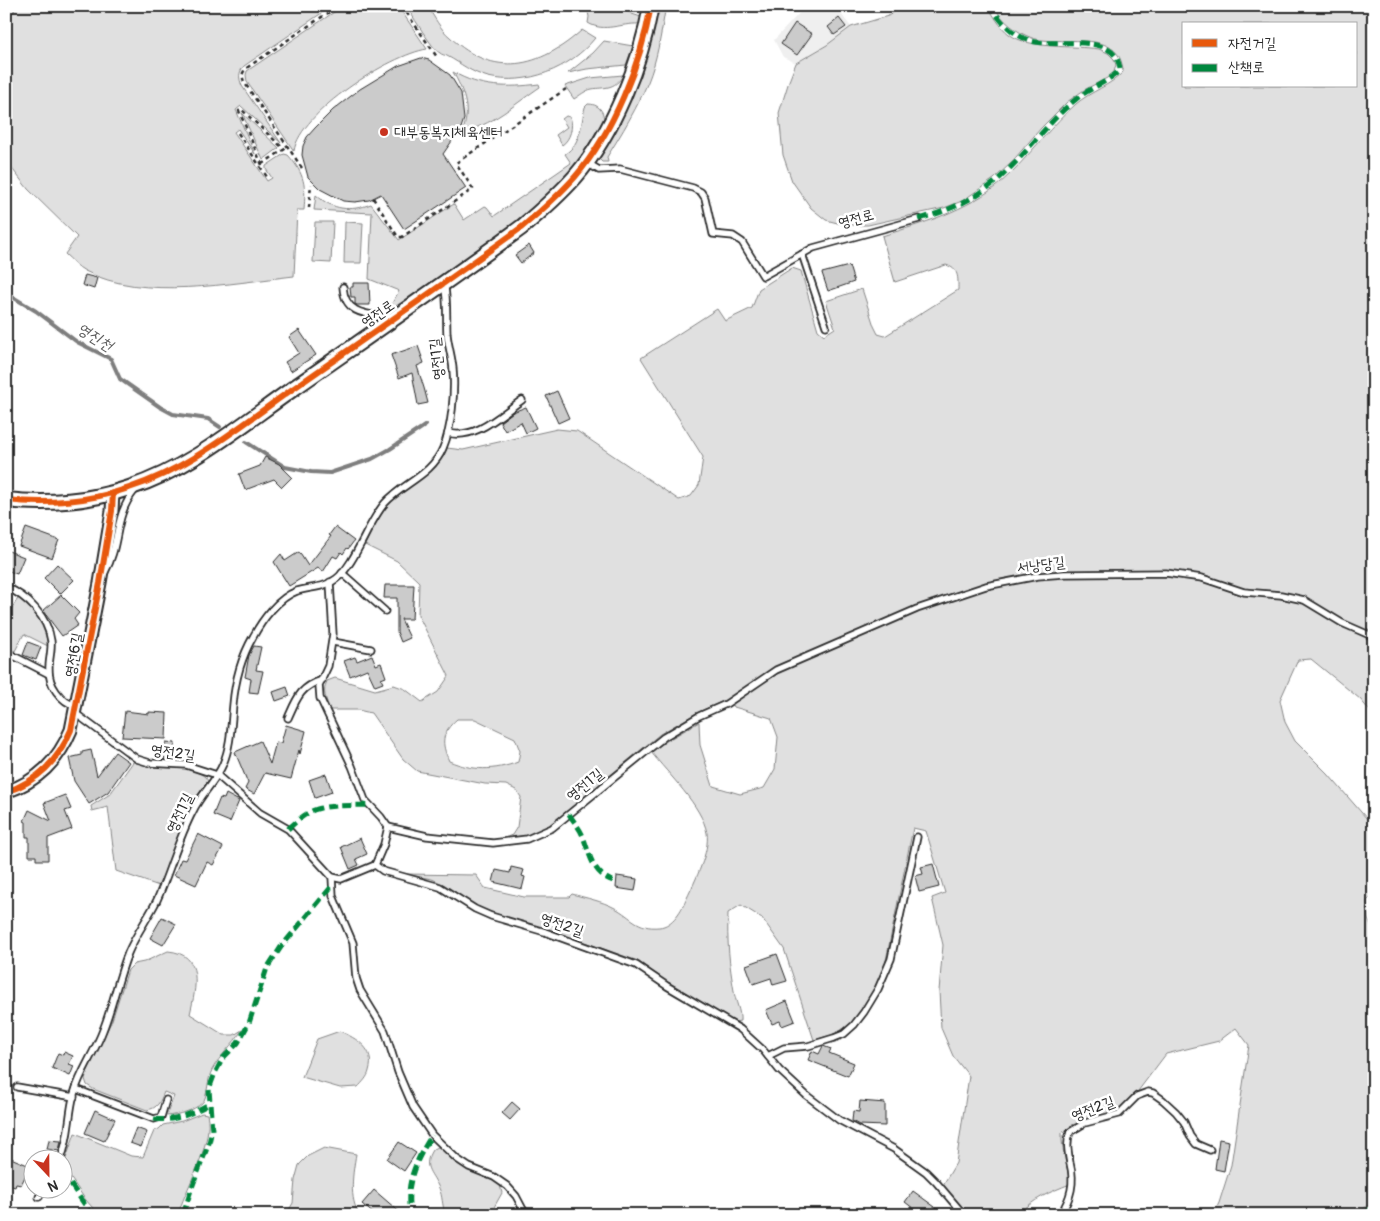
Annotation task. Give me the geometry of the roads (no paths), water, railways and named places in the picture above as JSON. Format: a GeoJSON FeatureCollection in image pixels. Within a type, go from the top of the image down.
{"type":"FeatureCollection","features":[{"type":"Feature","properties":{"kind":"street","name":"영전로"},"geometry":{"type":"LineString","coordinates":[[6,500],[54,502],[113,493],[173,469],[207,449],[444,283],[537,214],[561,192],[586,163],[610,124],[639,53],[646,7]]}},
{"type":"Feature","properties":{"kind":"street","name":"영전6길"},"geometry":{"type":"LineString","coordinates":[[6,792],[22,786],[38,776],[53,762],[65,746],[71,730],[100,583],[112,511],[113,493]]}},
{"type":"Feature","properties":{"kind":"lane"},"geometry":{"type":"LineString","coordinates":[[6,15],[12,6]]}},
{"type":"Feature","properties":{"kind":"lane","name":"영전로"},"geometry":{"type":"LineString","coordinates":[[646,7],[665,6]]}},
{"type":"Feature","properties":{"kind":"lane","name":"영전로"},"geometry":{"type":"LineString","coordinates":[[586,163],[599,170],[620,169],[693,188],[701,192],[705,198],[713,234],[733,236],[742,242],[763,276],[823,244],[919,218]]}},
{"type":"Feature","properties":{"kind":"lane"},"geometry":{"type":"LineString","coordinates":[[802,254],[826,326]]}},
{"type":"Feature","properties":{"kind":"lane","name":"영전1길"},"geometry":{"type":"LineString","coordinates":[[64,1148],[76,1089],[108,1019],[122,967],[156,902],[192,812],[224,762],[229,745],[239,669],[253,636],[280,601],[288,595],[330,582],[342,573],[384,503],[430,467],[442,452],[448,433],[453,372],[447,336],[447,304],[444,283]]}},
{"type":"Feature","properties":{"kind":"lane"},"geometry":{"type":"LineString","coordinates":[[343,287],[345,301],[351,308],[361,312],[394,318]]}},
{"type":"Feature","properties":{"kind":"lane"},"geometry":{"type":"LineString","coordinates":[[448,433],[462,434],[477,430],[522,400]]}},
{"type":"Feature","properties":{"kind":"lane","name":"영전6길"},"geometry":{"type":"LineString","coordinates":[[100,583],[113,554],[124,504],[144,482]]}},
{"type":"Feature","properties":{"kind":"lane","name":"서낭당길"},"geometry":{"type":"LineString","coordinates":[[726,704],[776,670],[917,609],[986,586],[1038,576],[1145,572],[1202,578],[1244,592],[1282,594],[1304,600],[1342,623],[1374,637]]}},
{"type":"Feature","properties":{"kind":"lane"},"geometry":{"type":"LineString","coordinates":[[342,573],[386,611]]}},
{"type":"Feature","properties":{"kind":"lane"},"geometry":{"type":"LineString","coordinates":[[330,582],[334,621],[326,673],[319,685],[320,698],[352,766],[365,800],[388,827],[384,844],[375,865],[341,878],[332,878],[333,896],[353,943],[356,978],[360,990],[385,1031],[398,1072],[413,1107],[432,1135],[457,1159],[469,1167],[494,1177],[507,1186],[516,1196],[526,1215]]}},
{"type":"Feature","properties":{"kind":"lane","name":"영전2길"},"geometry":{"type":"LineString","coordinates":[[6,587],[16,591],[29,602],[44,624],[51,643],[49,674],[60,697],[137,759],[150,763],[186,765],[217,775],[260,813],[288,829],[332,878]]}},
{"type":"Feature","properties":{"kind":"lane"},"geometry":{"type":"LineString","coordinates":[[332,642],[371,649]]}},
{"type":"Feature","properties":{"kind":"lane"},"geometry":{"type":"LineString","coordinates":[[6,652],[49,674]]}},
{"type":"Feature","properties":{"kind":"lane"},"geometry":{"type":"LineString","coordinates":[[288,718],[301,691],[306,686],[322,680]]}},
{"type":"Feature","properties":{"kind":"lane","name":"영전1길"},"geometry":{"type":"LineString","coordinates":[[388,827],[426,836],[493,843],[512,842],[540,834],[552,828],[664,737],[699,716],[726,704]]}},
{"type":"Feature","properties":{"kind":"lane"},"geometry":{"type":"LineString","coordinates":[[768,1056],[784,1048],[808,1046],[844,1034],[864,1012],[878,989],[891,959],[917,837]]}},
{"type":"Feature","properties":{"kind":"lane","name":"영전2길"},"geometry":{"type":"LineString","coordinates":[[375,865],[383,871],[440,887],[475,909],[491,916],[545,932],[636,965],[752,1039],[790,1081],[823,1109],[839,1120],[894,1148],[926,1172],[964,1215]]}},
{"type":"Feature","properties":{"kind":"lane"},"geometry":{"type":"LineString","coordinates":[[17,1087],[74,1097]]}},
{"type":"Feature","properties":{"kind":"lane"},"geometry":{"type":"LineString","coordinates":[[76,1089],[154,1120],[161,1117],[166,1100]]}},
{"type":"Feature","properties":{"kind":"lane","name":"영전2길"},"geometry":{"type":"LineString","coordinates":[[1060,1215],[1071,1196],[1073,1185],[1067,1144],[1070,1132],[1085,1123],[1119,1114],[1142,1093],[1153,1093],[1163,1100],[1184,1122],[1196,1144],[1210,1150]]}},
{"type":"Feature","properties":{"kind":"waterway","name":"영진천"},"geometry":{"type":"LineString","coordinates":[[6,293],[36,311],[77,342],[111,359],[120,379],[160,407],[173,414],[208,419],[220,427]]}},
{"type":"Feature","properties":{"kind":"waterway","name":"영진천"},"geometry":{"type":"LineString","coordinates":[[246,442],[285,467],[311,472],[330,473],[372,459],[426,425]]}},
{"type":"Feature","properties":{"kind":"place","name":"대부동복지체육센터"},"geometry":{"type":"Point","coordinates":[384,132]}}]}
